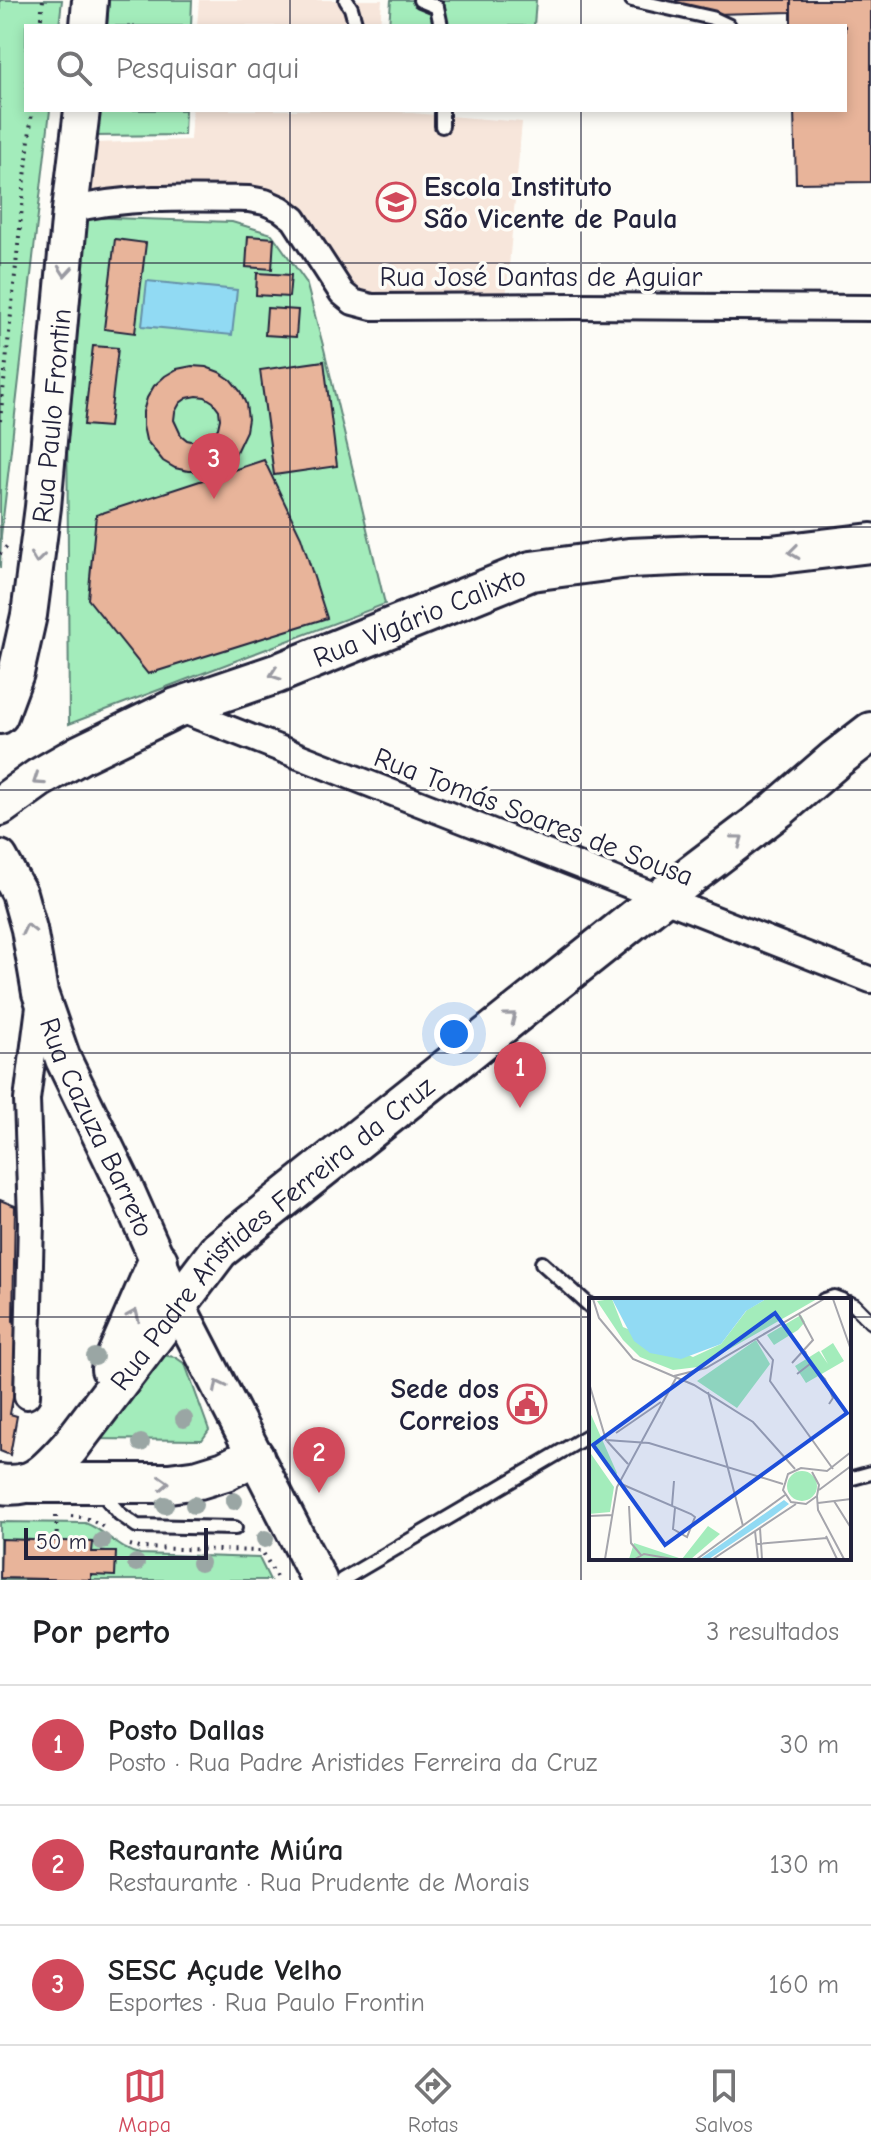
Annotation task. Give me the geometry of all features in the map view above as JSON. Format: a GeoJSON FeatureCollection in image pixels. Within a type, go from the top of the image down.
{"type":"FeatureCollection","features":[{"type":"Feature","properties":{"kind":"main road","name":"Rua Vigário Calixto"},"geometry":{"type":"LineString","coordinates":[[0,806],[39,778],[81,754],[176,708],[276,674],[531,571],[629,558],[771,555],[871,543]]}},
{"type":"Feature","properties":{"kind":"main road","name":"Rua Padre Aristides Ferreira da Cruz"},"geometry":{"type":"LineString","coordinates":[[94,1413],[219,1250],[661,898],[778,809],[871,732]]}},
{"type":"Feature","properties":{"kind":"main road"},"geometry":{"type":"LineString","coordinates":[[15,1484],[51,1467],[94,1413],[121,1341],[158,1261]]}},
{"type":"Feature","properties":{"kind":"main road"},"geometry":{"type":"LineString","coordinates":[[15,1484],[169,1483],[225,1471],[254,1456]]}},
{"type":"Feature","properties":{"kind":"street"},"geometry":{"type":"LineString","coordinates":[[88,24],[90,0]]}},
{"type":"Feature","properties":{"kind":"street","name":"Rua Paulo Frontin"},"geometry":{"type":"LineString","coordinates":[[0,716],[16,673],[29,615],[43,507],[82,112]]}},
{"type":"Feature","properties":{"kind":"street","name":"Rua José Dantas de Aguiar"},"geometry":{"type":"LineString","coordinates":[[70,210],[96,203],[142,200],[249,199],[265,202],[294,219],[342,293],[353,302],[372,307],[871,308]]}},
{"type":"Feature","properties":{"kind":"street","name":"Rua Tomás Soares de Sousa"},"geometry":{"type":"LineString","coordinates":[[176,708],[871,980]]}},
{"type":"Feature","properties":{"kind":"street","name":"Rua Cazuza Barreto"},"geometry":{"type":"LineString","coordinates":[[0,858],[19,893],[40,993],[63,1059],[177,1304],[319,1580]]}},
{"type":"Feature","properties":{"kind":"street","name":"Rua Cazuza Barreto"},"geometry":{"type":"LineString","coordinates":[[27,1396],[31,1220],[27,1100],[40,993]]}},
{"type":"Feature","properties":{"kind":"lane"},"geometry":{"type":"LineString","coordinates":[[346,0],[355,24]]}},
{"type":"Feature","properties":{"kind":"lane"},"geometry":{"type":"LineString","coordinates":[[420,0],[437,7]]}},
{"type":"Feature","properties":{"kind":"lane"},"geometry":{"type":"LineString","coordinates":[[437,7],[449,0]]}},
{"type":"Feature","properties":{"kind":"lane"},"geometry":{"type":"LineString","coordinates":[[632,0],[712,18],[725,24]]}},
{"type":"Feature","properties":{"kind":"lane"},"geometry":{"type":"LineString","coordinates":[[437,7],[441,24]]}},
{"type":"Feature","properties":{"kind":"lane"},"geometry":{"type":"LineString","coordinates":[[442,112],[442,126]]}},
{"type":"Feature","properties":{"kind":"lane"},"geometry":{"type":"LineString","coordinates":[[542,1263],[589,1305]]}},
{"type":"Feature","properties":{"kind":"lane"},"geometry":{"type":"LineString","coordinates":[[851,1304],[871,1322]]}},
{"type":"Feature","properties":{"kind":"lane"},"geometry":{"type":"LineString","coordinates":[[342,1580],[589,1435]]}},
{"type":"Feature","properties":{"kind":"lane"},"geometry":{"type":"LineString","coordinates":[[851,1478],[871,1473]]}},
{"type":"Feature","properties":{"kind":"lane"},"geometry":{"type":"LineString","coordinates":[[93,1484],[120,1514],[137,1526],[235,1528]]}},
{"type":"Feature","properties":{"kind":"path"},"geometry":{"type":"LineString","coordinates":[[40,24],[43,0]]}},
{"type":"Feature","properties":{"kind":"path"},"geometry":{"type":"LineString","coordinates":[[0,421],[32,112]]}},
{"type":"Feature","properties":{"kind":"path"},"geometry":{"type":"LineString","coordinates":[[57,1540],[58,1518]]}},
{"type":"Feature","properties":{"kind":"shaded area"},"geometry":{"type":"Polygon","coordinates":[[[199,0],[382,0],[380,24],[197,24],[199,0]]]}},
{"type":"Feature","properties":{"kind":"shaded area","name":"Escola Instituto São Vicente de Paula"},"geometry":{"type":"Polygon","coordinates":[[[192,112],[400,112],[522,122],[506,299],[349,299],[281,205],[89,196],[95,143],[190,140],[192,112]]]}},
{"type":"Feature","properties":{"kind":"green space"},"geometry":{"type":"Polygon","coordinates":[[[0,0],[62,0],[59,24],[24,24],[24,112],[50,112],[1,536],[0,568],[0,0]]]}},
{"type":"Feature","properties":{"kind":"green space"},"geometry":{"type":"Polygon","coordinates":[[[109,0],[192,0],[191,24],[107,24],[109,0]]]}},
{"type":"Feature","properties":{"kind":"green space"},"geometry":{"type":"Polygon","coordinates":[[[391,0],[536,0],[534,24],[389,24],[391,0]]]}},
{"type":"Feature","properties":{"kind":"green space"},"geometry":{"type":"Polygon","coordinates":[[[98,112],[185,112],[184,135],[95,136],[98,112]]]}},
{"type":"Feature","properties":{"kind":"green space"},"geometry":{"type":"Polygon","coordinates":[[[81,217],[232,222],[272,234],[306,282],[385,604],[69,724],[67,393],[81,217]]]}},
{"type":"Feature","properties":{"kind":"green space"},"geometry":{"type":"Polygon","coordinates":[[[161,1355],[175,1357],[185,1364],[209,1430],[202,1440],[91,1439],[161,1355]]]}},
{"type":"Feature","properties":{"kind":"green space"},"geometry":{"type":"Polygon","coordinates":[[[0,1522],[85,1523],[140,1554],[259,1558],[270,1580],[0,1580],[0,1522]]]}},
{"type":"Feature","properties":{"kind":"water"},"geometry":{"type":"Polygon","coordinates":[[[147,281],[237,290],[232,335],[142,326],[147,281]]]}},
{"type":"Feature","properties":{"kind":"building"},"geometry":{"type":"Polygon","coordinates":[[[676,0],[791,0],[791,12],[677,15],[676,0]]]}},
{"type":"Feature","properties":{"kind":"building"},"geometry":{"type":"Polygon","coordinates":[[[791,0],[871,0],[871,182],[796,183],[794,112],[847,112],[847,24],[791,24],[791,0]]]}},
{"type":"Feature","properties":{"kind":"building"},"geometry":{"type":"Polygon","coordinates":[[[248,236],[274,238],[272,269],[246,267],[248,236]]]}},
{"type":"Feature","properties":{"kind":"building"},"geometry":{"type":"Polygon","coordinates":[[[115,239],[146,243],[135,333],[104,329],[115,239]]]}},
{"type":"Feature","properties":{"kind":"building"},"geometry":{"type":"Polygon","coordinates":[[[257,273],[291,275],[289,297],[256,295],[257,273]]]}},
{"type":"Feature","properties":{"kind":"building"},"geometry":{"type":"Polygon","coordinates":[[[267,308],[298,310],[296,337],[265,335],[267,308]]]}},
{"type":"Feature","properties":{"kind":"building"},"geometry":{"type":"Polygon","coordinates":[[[93,346],[118,348],[109,427],[84,425],[93,346]]]}},
{"type":"Feature","properties":{"kind":"building"},"geometry":{"type":"Polygon","coordinates":[[[324,361],[337,466],[274,475],[260,370],[324,361]]]}},
{"type":"Feature","properties":{"kind":"building"},"geometry":{"type":"Polygon","coordinates":[[[206,367],[219,372],[231,380],[246,404],[246,431],[235,454],[225,462],[201,471],[175,468],[163,461],[146,440],[143,412],[147,398],[154,386],[177,369],[206,367]],[[205,397],[187,398],[175,412],[174,420],[187,440],[205,440],[213,436],[218,428],[219,410],[205,397]]]}},
{"type":"Feature","properties":{"kind":"building"},"geometry":{"type":"Polygon","coordinates":[[[264,460],[301,537],[327,618],[148,674],[88,599],[96,515],[264,460]]]}},
{"type":"Feature","properties":{"kind":"building"},"geometry":{"type":"Polygon","coordinates":[[[0,1200],[15,1206],[13,1321],[18,1324],[14,1368],[18,1370],[10,1414],[17,1416],[10,1455],[0,1451],[0,1200]]]}},
{"type":"Feature","properties":{"kind":"building"},"geometry":{"type":"Polygon","coordinates":[[[1,1539],[93,1542],[92,1552],[116,1552],[115,1576],[91,1575],[91,1580],[0,1578],[1,1539]]]}},
{"type":"Feature","properties":{"kind":"place","name":"Escola Instituto São Vicente de Paula"},"geometry":{"type":"Point","coordinates":[396,202]}},
{"type":"Feature","properties":{"kind":"place","name":"SESC Açude Velho"},"geometry":{"type":"Point","coordinates":[214,499]}},
{"type":"Feature","properties":{"kind":"place","name":"Posto Dallas"},"geometry":{"type":"Point","coordinates":[520,1108]}},
{"type":"Feature","properties":{"kind":"place","name":"Sede dos Correios"},"geometry":{"type":"Point","coordinates":[527,1404]}},
{"type":"Feature","properties":{"kind":"place","name":"Restaurante Miúra"},"geometry":{"type":"Point","coordinates":[319,1493]}}]}
